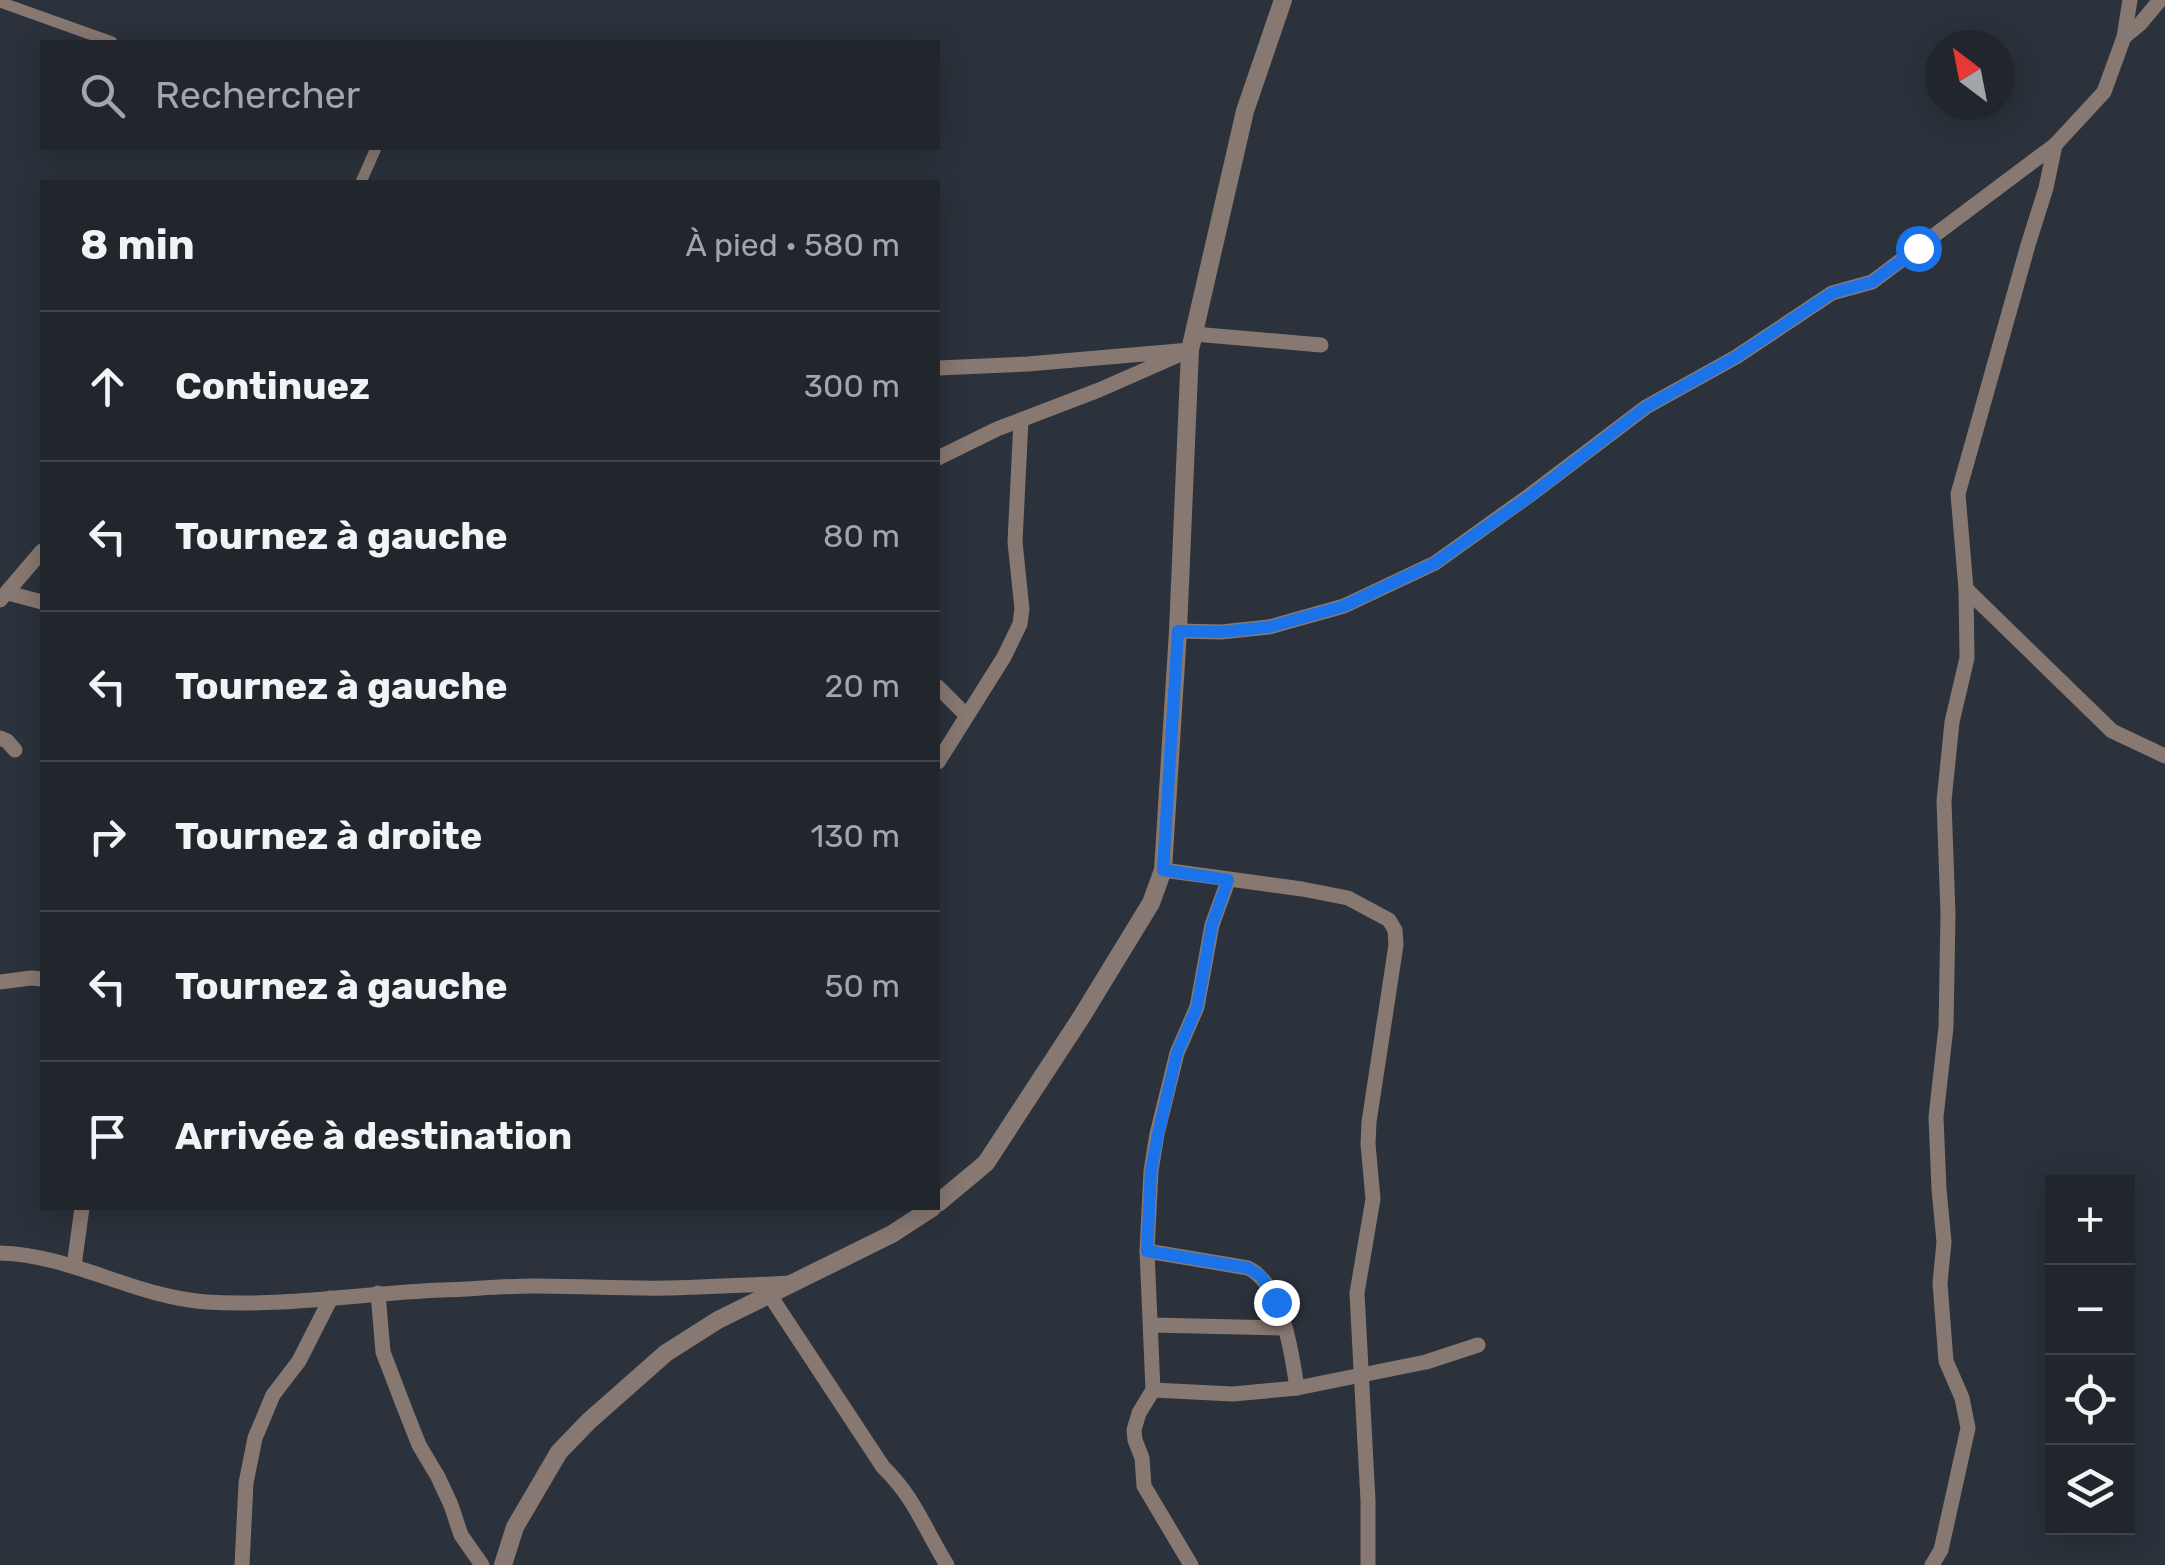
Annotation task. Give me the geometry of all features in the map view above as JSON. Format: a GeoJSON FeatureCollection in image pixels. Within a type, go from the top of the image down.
{"type":"FeatureCollection","features":[{"type":"Feature","properties":{"kind":"street"},"geometry":{"type":"LineString","coordinates":[[940,1201],[986,1163],[1151,903],[1163,870],[1192,342],[1245,111],[1283,0]]}},
{"type":"Feature","properties":{"kind":"street"},"geometry":{"type":"LineString","coordinates":[[1178,631],[1269,627],[1344,606],[1435,563],[1646,407],[1736,357],[1832,293],[1872,282],[2055,145],[2104,92],[2124,37],[2130,0]]}},
{"type":"Feature","properties":{"kind":"street"},"geometry":{"type":"LineString","coordinates":[[2124,37],[2160,0]]}},
{"type":"Feature","properties":{"kind":"street"},"geometry":{"type":"LineString","coordinates":[[0,2],[106,40]]}},
{"type":"Feature","properties":{"kind":"street"},"geometry":{"type":"LineString","coordinates":[[1932,1565],[1941,1550],[1968,1428],[1962,1398],[1946,1362],[1936,1117],[1946,1027],[1944,801],[1952,722],[1967,658],[1958,494],[2055,145]]}},
{"type":"Feature","properties":{"kind":"street"},"geometry":{"type":"LineString","coordinates":[[362,180],[375,150]]}},
{"type":"Feature","properties":{"kind":"street"},"geometry":{"type":"LineString","coordinates":[[940,457],[1099,390],[1192,342]]}},
{"type":"Feature","properties":{"kind":"street"},"geometry":{"type":"LineString","coordinates":[[940,368],[1028,364],[1192,342],[1321,345]]}},
{"type":"Feature","properties":{"kind":"street"},"geometry":{"type":"LineString","coordinates":[[940,759],[1004,657],[1020,624],[1016,542],[1021,420]]}},
{"type":"Feature","properties":{"kind":"street"},"geometry":{"type":"LineString","coordinates":[[4,596],[40,553]]}},
{"type":"Feature","properties":{"kind":"street"},"geometry":{"type":"LineString","coordinates":[[1966,589],[2112,731],[2165,756]]}},
{"type":"Feature","properties":{"kind":"street"},"geometry":{"type":"LineString","coordinates":[[4,596],[40,602]]}},
{"type":"Feature","properties":{"kind":"street"},"geometry":{"type":"LineString","coordinates":[[940,690],[966,715]]}},
{"type":"Feature","properties":{"kind":"street"},"geometry":{"type":"LineString","coordinates":[[0,738],[15,750]]}},
{"type":"Feature","properties":{"kind":"street"},"geometry":{"type":"LineString","coordinates":[[1163,870],[1348,898],[1389,920],[1396,930],[1369,1122],[1374,1198],[1358,1293],[1368,1565]]}},
{"type":"Feature","properties":{"kind":"street"},"geometry":{"type":"LineString","coordinates":[[1191,1565],[1144,1486],[1134,1430],[1153,1390],[1147,1251],[1151,1171],[1177,1053],[1197,1007],[1212,925],[1228,880]]}},
{"type":"Feature","properties":{"kind":"street"},"geometry":{"type":"LineString","coordinates":[[0,982],[40,979]]}},
{"type":"Feature","properties":{"kind":"street"},"geometry":{"type":"LineString","coordinates":[[74,1266],[82,1210]]}},
{"type":"Feature","properties":{"kind":"street"},"geometry":{"type":"LineString","coordinates":[[503,1565],[515,1527],[559,1452],[589,1420],[666,1353],[718,1320],[892,1234],[928,1210]]}},
{"type":"Feature","properties":{"kind":"street"},"geometry":{"type":"LineString","coordinates":[[1147,1251],[1256,1272],[1276,1302],[1298,1388]]}},
{"type":"Feature","properties":{"kind":"street"},"geometry":{"type":"LineString","coordinates":[[0,1254],[74,1266],[190,1301],[228,1303],[528,1286],[668,1288],[792,1283]]}},
{"type":"Feature","properties":{"kind":"street"},"geometry":{"type":"LineString","coordinates":[[378,1292],[383,1352],[461,1535],[482,1565]]}},
{"type":"Feature","properties":{"kind":"street"},"geometry":{"type":"LineString","coordinates":[[768,1294],[883,1466],[916,1506],[946,1565]]}},
{"type":"Feature","properties":{"kind":"street"},"geometry":{"type":"LineString","coordinates":[[242,1565],[246,1483],[254,1438],[273,1395],[299,1361],[331,1298]]}},
{"type":"Feature","properties":{"kind":"street"},"geometry":{"type":"LineString","coordinates":[[1152,1325],[1284,1328]]}},
{"type":"Feature","properties":{"kind":"street"},"geometry":{"type":"LineString","coordinates":[[1153,1390],[1234,1394],[1298,1388],[1426,1362],[1478,1344]]}},
{"type":"Feature","properties":{"kind":"route"},"geometry":{"type":"LineString","coordinates":[[1276,1302],[1261,1276],[1248,1268],[1147,1251],[1151,1171],[1158,1134],[1177,1053],[1197,1007],[1212,925],[1228,880],[1163,870],[1178,631],[1269,627],[1344,606],[1435,563],[1646,407],[1736,357],[1832,293],[1872,282],[1918,248]]}}]}
